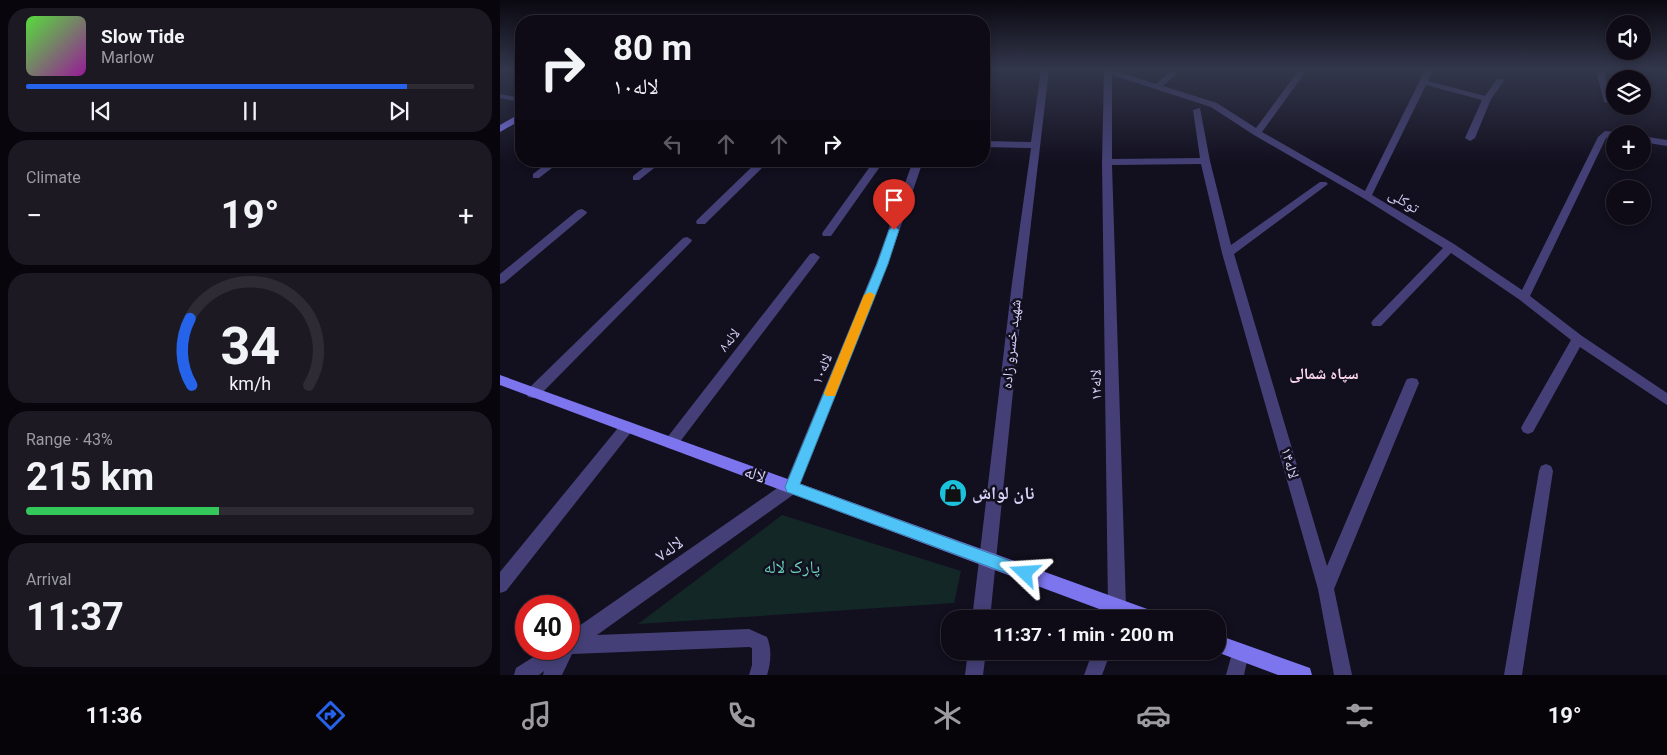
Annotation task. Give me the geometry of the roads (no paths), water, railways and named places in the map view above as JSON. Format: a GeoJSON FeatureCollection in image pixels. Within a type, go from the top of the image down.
{"type":"FeatureCollection","features":[{"type":"Feature","properties":{"kind":"street","name":"شهید خسرو زاده"},"geometry":{"type":"LineString","coordinates":[[982,610],[1018,283],[1041,102]]}},
{"type":"Feature","properties":{"kind":"street","name":"لاله۱۲"},"geometry":{"type":"LineString","coordinates":[[1106,102],[1115,610]]}},
{"type":"Feature","properties":{"kind":"street","name":"توکلی"},"geometry":{"type":"LineString","coordinates":[[1204,102],[1214,105],[1257,133],[1368,196],[1450,247],[1524,297],[1578,339],[1667,400]]}},
{"type":"Feature","properties":{"kind":"street"},"geometry":{"type":"LineString","coordinates":[[1257,133],[1280,102]]}},
{"type":"Feature","properties":{"kind":"street"},"geometry":{"type":"LineString","coordinates":[[1368,196],[1414,102]]}},
{"type":"Feature","properties":{"kind":"street"},"geometry":{"type":"LineString","coordinates":[[1470,138],[1486,102]]}},
{"type":"Feature","properties":{"kind":"street","name":"لاله۱۴"},"geometry":{"type":"LineString","coordinates":[[1197,110],[1205,161],[1228,253],[1326,589],[1344,675]]}},
{"type":"Feature","properties":{"kind":"street"},"geometry":{"type":"LineString","coordinates":[[500,129],[515,120]]}},
{"type":"Feature","properties":{"kind":"street"},"geometry":{"type":"LineString","coordinates":[[1524,297],[1602,137],[1606,136]]}},
{"type":"Feature","properties":{"kind":"street"},"geometry":{"type":"LineString","coordinates":[[1651,141],[1667,144]]}},
{"type":"Feature","properties":{"kind":"street"},"geometry":{"type":"LineString","coordinates":[[990,144],[1036,144]]}},
{"type":"Feature","properties":{"kind":"street"},"geometry":{"type":"LineString","coordinates":[[1106,162],[1205,161]]}},
{"type":"Feature","properties":{"kind":"street"},"geometry":{"type":"LineString","coordinates":[[536,176],[548,167]]}},
{"type":"Feature","properties":{"kind":"street"},"geometry":{"type":"LineString","coordinates":[[636,178],[650,167]]}},
{"type":"Feature","properties":{"kind":"street"},"geometry":{"type":"LineString","coordinates":[[701,222],[758,167]]}},
{"type":"Feature","properties":{"kind":"street"},"geometry":{"type":"LineString","coordinates":[[827,234],[875,167]]}},
{"type":"Feature","properties":{"kind":"street","name":"لاله۱۰"},"geometry":{"type":"LineString","coordinates":[[792,487],[882,264],[916,167]]}},
{"type":"Feature","properties":{"kind":"street"},"geometry":{"type":"LineString","coordinates":[[1228,253],[1323,184]]}},
{"type":"Feature","properties":{"kind":"street"},"geometry":{"type":"LineString","coordinates":[[500,280],[582,212]]}},
{"type":"Feature","properties":{"kind":"street"},"geometry":{"type":"LineString","coordinates":[[533,393],[687,240]]}},
{"type":"Feature","properties":{"kind":"street"},"geometry":{"type":"LineString","coordinates":[[1377,323],[1450,247]]}},
{"type":"Feature","properties":{"kind":"street","name":"لاله۸"},"geometry":{"type":"LineString","coordinates":[[671,443],[814,257]]}},
{"type":"Feature","properties":{"kind":"street"},"geometry":{"type":"LineString","coordinates":[[1528,428],[1578,339]]}},
{"type":"Feature","properties":{"kind":"street","name":"لاله"},"geometry":{"type":"LineString","coordinates":[[500,380],[988,559],[1108,610]]}},
{"type":"Feature","properties":{"kind":"street"},"geometry":{"type":"LineString","coordinates":[[1326,589],[1412,383]]}},
{"type":"Feature","properties":{"kind":"street"},"geometry":{"type":"LineString","coordinates":[[500,585],[627,427]]}},
{"type":"Feature","properties":{"kind":"street"},"geometry":{"type":"LineString","coordinates":[[1513,675],[1546,471]]}},
{"type":"Feature","properties":{"kind":"street","name":"لاله۷"},"geometry":{"type":"LineString","coordinates":[[580,636],[792,487]]}},
{"type":"Feature","properties":{"kind":"street"},"geometry":{"type":"LineString","coordinates":[[580,644],[749,638],[761,643],[761,665],[758,675]]}},
{"type":"Feature","properties":{"kind":"street"},"geometry":{"type":"LineString","coordinates":[[1226,647],[1303,675]]}},
{"type":"Feature","properties":{"kind":"street"},"geometry":{"type":"LineString","coordinates":[[1235,675],[1240,652]]}},
{"type":"Feature","properties":{"kind":"street"},"geometry":{"type":"LineString","coordinates":[[524,675],[546,660]]}},
{"type":"Feature","properties":{"kind":"street"},"geometry":{"type":"LineString","coordinates":[[552,675],[558,660]]}},
{"type":"Feature","properties":{"kind":"street"},"geometry":{"type":"LineString","coordinates":[[974,675],[976,660]]}},
{"type":"Feature","properties":{"kind":"street"},"geometry":{"type":"LineString","coordinates":[[1093,675],[1099,660]]}},
{"type":"Feature","properties":{"kind":"place","name":"نان لواش"},"geometry":{"type":"Point","coordinates":[953,493]}},
{"type":"Feature","properties":{"kind":"district","name":"سپاه شمالی"},"geometry":{"type":"Point","coordinates":[1324,373]}},
{"type":"Feature","properties":{"kind":"park label","name":"پارک لاله"},"geometry":{"type":"Point","coordinates":[792,567]}}]}
